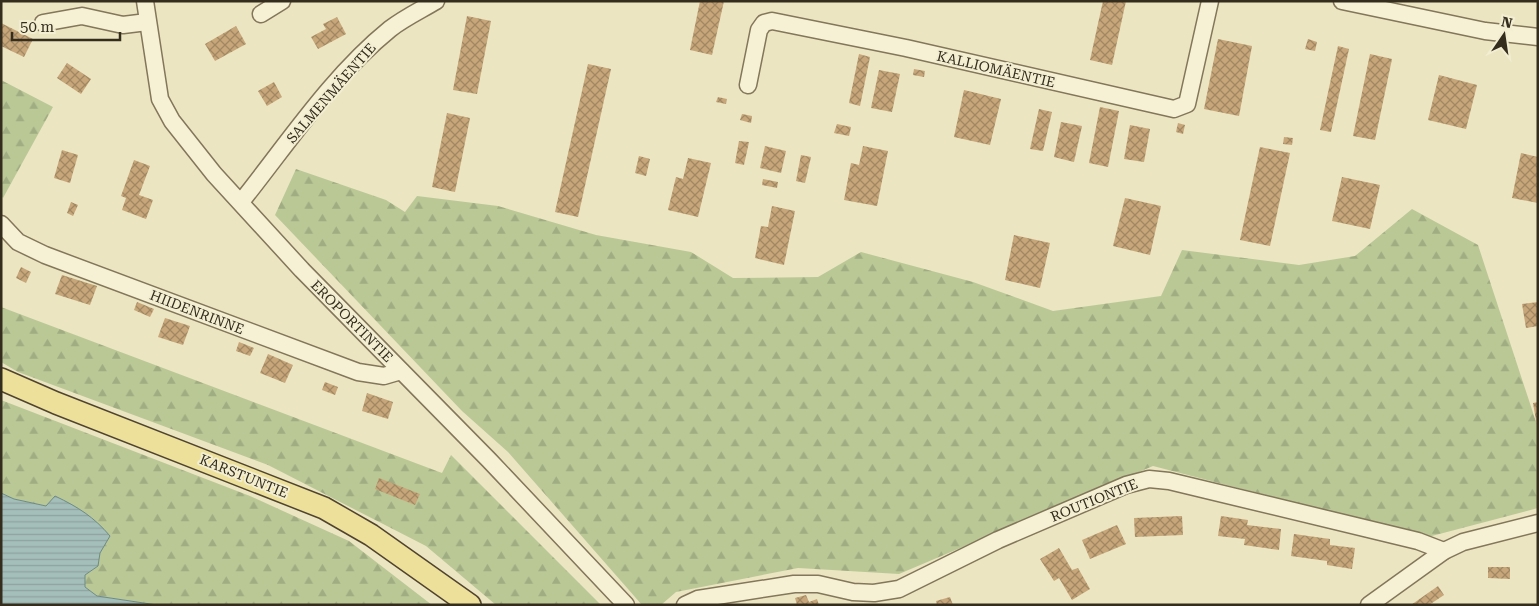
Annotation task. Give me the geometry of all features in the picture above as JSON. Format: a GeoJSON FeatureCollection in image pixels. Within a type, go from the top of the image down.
{"type":"FeatureCollection","features":[{"type":"Feature","properties":{"kind":"main road","name":"KARSTUNTIE"},"geometry":{"type":"LineString","coordinates":[[1,379],[56,403],[324,508],[370,535],[470,605]]}},
{"type":"Feature","properties":{"kind":"street","name":"EROPORTINTIE"},"geometry":{"type":"LineString","coordinates":[[145,1],[160,99],[172,121],[214,174],[302,270],[626,605]]}},
{"type":"Feature","properties":{"kind":"street"},"geometry":{"type":"LineString","coordinates":[[262,14],[282,1]]}},
{"type":"Feature","properties":{"kind":"street","name":"SALMENMÄENTIE"},"geometry":{"type":"LineString","coordinates":[[241,202],[359,57],[391,28],[436,1]]}},
{"type":"Feature","properties":{"kind":"street","name":"KALLIOMÄENTIE"},"geometry":{"type":"LineString","coordinates":[[748,85],[759,30],[764,23],[772,21],[906,48],[1174,109],[1187,104],[1210,1]]}},
{"type":"Feature","properties":{"kind":"street"},"geometry":{"type":"LineString","coordinates":[[1342,1],[1485,31],[1538,37]]}},
{"type":"Feature","properties":{"kind":"street"},"geometry":{"type":"LineString","coordinates":[[43,23],[82,16],[123,25],[147,22]]}},
{"type":"Feature","properties":{"kind":"street","name":"HIIDENRINNE"},"geometry":{"type":"LineString","coordinates":[[1,224],[18,242],[45,255],[358,372],[384,376],[401,371]]}},
{"type":"Feature","properties":{"kind":"street","name":"ROUTIONTIE"},"geometry":{"type":"LineString","coordinates":[[685,605],[698,599],[794,584],[818,584],[853,592],[874,593],[900,589],[998,540],[1126,486],[1149,479],[1177,483],[1418,541],[1444,551]]}},
{"type":"Feature","properties":{"kind":"street"},"geometry":{"type":"LineString","coordinates":[[1369,605],[1444,551],[1476,538],[1538,523]]}},
{"type":"Feature","properties":{"kind":"green space"},"geometry":{"type":"Polygon","coordinates":[[[1,80],[53,107],[3,198],[1,195],[1,80]]]}},
{"type":"Feature","properties":{"kind":"green space"},"geometry":{"type":"Polygon","coordinates":[[[296,169],[386,200],[405,212],[417,196],[498,206],[596,235],[691,252],[733,278],[818,277],[861,252],[973,282],[1053,311],[1161,296],[1182,250],[1299,265],[1355,256],[1412,209],[1478,245],[1538,428],[1538,508],[1428,537],[1153,466],[899,574],[798,568],[676,592],[661,605],[642,605],[508,452],[462,411],[275,215],[296,169]]]}},
{"type":"Feature","properties":{"kind":"green space"},"geometry":{"type":"Polygon","coordinates":[[[1,307],[442,473],[451,455],[601,605],[496,605],[426,546],[268,465],[18,372],[1,362],[1,307]]]}},
{"type":"Feature","properties":{"kind":"green space"},"geometry":{"type":"Polygon","coordinates":[[[1,400],[250,496],[349,541],[432,605],[157,605],[97,596],[85,587],[85,575],[98,566],[46,506],[14,499],[1,493],[1,400]]]}},
{"type":"Feature","properties":{"kind":"water"},"geometry":{"type":"Polygon","coordinates":[[[1,493],[14,499],[46,506],[55,496],[85,513],[110,536],[100,553],[98,566],[85,575],[85,587],[97,596],[157,605],[1,605],[1,493]]]}},
{"type":"Feature","properties":{"kind":"building"},"geometry":{"type":"Polygon","coordinates":[[[700,1],[724,1],[712,55],[690,50],[700,1]]]}},
{"type":"Feature","properties":{"kind":"building"},"geometry":{"type":"Polygon","coordinates":[[[1103,1],[1126,1],[1112,65],[1090,60],[1103,1]]]}},
{"type":"Feature","properties":{"kind":"building"},"geometry":{"type":"Polygon","coordinates":[[[467,16],[491,21],[477,94],[453,90],[467,16]]]}},
{"type":"Feature","properties":{"kind":"building"},"geometry":{"type":"Polygon","coordinates":[[[337,17],[346,34],[318,49],[311,37],[326,29],[323,24],[337,17]]]}},
{"type":"Feature","properties":{"kind":"building"},"geometry":{"type":"Polygon","coordinates":[[[1,23],[33,39],[24,57],[1,46],[1,23]]]}},
{"type":"Feature","properties":{"kind":"building"},"geometry":{"type":"Polygon","coordinates":[[[236,26],[246,44],[215,61],[205,44],[236,26]]]}},
{"type":"Feature","properties":{"kind":"building"},"geometry":{"type":"Polygon","coordinates":[[[1218,39],[1252,46],[1239,116],[1204,109],[1218,39]]]}},
{"type":"Feature","properties":{"kind":"building"},"geometry":{"type":"Polygon","coordinates":[[[1308,39],[1317,42],[1315,51],[1305,49],[1308,39]]]}},
{"type":"Feature","properties":{"kind":"building"},"geometry":{"type":"Polygon","coordinates":[[[1338,46],[1349,49],[1331,132],[1320,130],[1338,46]]]}},
{"type":"Feature","properties":{"kind":"building"},"geometry":{"type":"Polygon","coordinates":[[[859,54],[870,57],[860,106],[849,103],[859,54]]]}},
{"type":"Feature","properties":{"kind":"building"},"geometry":{"type":"Polygon","coordinates":[[[1370,54],[1392,59],[1375,140],[1353,136],[1370,54]]]}},
{"type":"Feature","properties":{"kind":"building"},"geometry":{"type":"Polygon","coordinates":[[[67,63],[91,79],[81,94],[57,78],[67,63]]]}},
{"type":"Feature","properties":{"kind":"building"},"geometry":{"type":"Polygon","coordinates":[[[588,64],[611,69],[578,217],[555,212],[588,64]]]}},
{"type":"Feature","properties":{"kind":"building"},"geometry":{"type":"Polygon","coordinates":[[[914,69],[925,71],[924,77],[913,75],[914,69]]]}},
{"type":"Feature","properties":{"kind":"building"},"geometry":{"type":"Polygon","coordinates":[[[879,70],[900,74],[892,112],[871,108],[879,70]]]}},
{"type":"Feature","properties":{"kind":"building"},"geometry":{"type":"Polygon","coordinates":[[[1439,75],[1477,85],[1466,129],[1428,120],[1439,75]]]}},
{"type":"Feature","properties":{"kind":"building"},"geometry":{"type":"Polygon","coordinates":[[[274,82],[282,97],[267,106],[258,91],[274,82]]]}},
{"type":"Feature","properties":{"kind":"building"},"geometry":{"type":"Polygon","coordinates":[[[964,90],[1001,99],[990,145],[954,137],[964,90]]]}},
{"type":"Feature","properties":{"kind":"building"},"geometry":{"type":"Polygon","coordinates":[[[718,97],[727,99],[726,104],[716,102],[718,97]]]}},
{"type":"Feature","properties":{"kind":"building"},"geometry":{"type":"Polygon","coordinates":[[[1100,107],[1119,111],[1108,167],[1089,163],[1100,107]]]}},
{"type":"Feature","properties":{"kind":"building"},"geometry":{"type":"Polygon","coordinates":[[[1039,109],[1052,112],[1043,151],[1030,149],[1039,109]]]}},
{"type":"Feature","properties":{"kind":"building"},"geometry":{"type":"Polygon","coordinates":[[[447,113],[470,118],[455,192],[432,187],[447,113]]]}},
{"type":"Feature","properties":{"kind":"building"},"geometry":{"type":"Polygon","coordinates":[[[742,114],[752,116],[751,123],[740,120],[742,114]]]}},
{"type":"Feature","properties":{"kind":"building"},"geometry":{"type":"Polygon","coordinates":[[[1061,122],[1082,126],[1074,162],[1054,157],[1061,122]]]}},
{"type":"Feature","properties":{"kind":"building"},"geometry":{"type":"Polygon","coordinates":[[[1178,123],[1185,125],[1183,134],[1176,132],[1178,123]]]}},
{"type":"Feature","properties":{"kind":"building"},"geometry":{"type":"Polygon","coordinates":[[[837,124],[851,127],[849,136],[834,133],[837,124]]]}},
{"type":"Feature","properties":{"kind":"building"},"geometry":{"type":"Polygon","coordinates":[[[1130,125],[1150,129],[1144,162],[1124,159],[1130,125]]]}},
{"type":"Feature","properties":{"kind":"building"},"geometry":{"type":"Polygon","coordinates":[[[1284,137],[1293,138],[1292,145],[1283,144],[1284,137]]]}},
{"type":"Feature","properties":{"kind":"building"},"geometry":{"type":"Polygon","coordinates":[[[739,141],[749,142],[744,165],[735,163],[739,141]]]}},
{"type":"Feature","properties":{"kind":"building"},"geometry":{"type":"Polygon","coordinates":[[[765,146],[786,151],[781,173],[760,168],[765,146]]]}},
{"type":"Feature","properties":{"kind":"building"},"geometry":{"type":"Polygon","coordinates":[[[863,146],[888,151],[877,206],[844,200],[851,163],[859,165],[863,146]]]}},
{"type":"Feature","properties":{"kind":"building"},"geometry":{"type":"Polygon","coordinates":[[[1260,147],[1290,153],[1270,246],[1240,240],[1260,147]]]}},
{"type":"Feature","properties":{"kind":"building"},"geometry":{"type":"Polygon","coordinates":[[[62,150],[78,155],[70,183],[54,178],[62,150]]]}},
{"type":"Feature","properties":{"kind":"building"},"geometry":{"type":"Polygon","coordinates":[[[1521,153],[1538,157],[1538,203],[1512,198],[1521,153]]]}},
{"type":"Feature","properties":{"kind":"building"},"geometry":{"type":"Polygon","coordinates":[[[801,155],[811,157],[805,183],[796,181],[801,155]]]}},
{"type":"Feature","properties":{"kind":"building"},"geometry":{"type":"Polygon","coordinates":[[[639,156],[650,159],[646,176],[635,173],[639,156]]]}},
{"type":"Feature","properties":{"kind":"building"},"geometry":{"type":"Polygon","coordinates":[[[688,158],[711,163],[698,217],[668,210],[676,177],[683,179],[688,158]]]}},
{"type":"Feature","properties":{"kind":"building"},"geometry":{"type":"Polygon","coordinates":[[[134,160],[150,166],[139,195],[153,200],[146,219],[122,210],[126,198],[121,196],[134,160]]]}},
{"type":"Feature","properties":{"kind":"building"},"geometry":{"type":"Polygon","coordinates":[[[1342,177],[1380,185],[1370,229],[1332,221],[1342,177]]]}},
{"type":"Feature","properties":{"kind":"building"},"geometry":{"type":"Polygon","coordinates":[[[763,179],[778,182],[777,188],[762,185],[763,179]]]}},
{"type":"Feature","properties":{"kind":"building"},"geometry":{"type":"Polygon","coordinates":[[[1125,198],[1161,206],[1150,255],[1113,246],[1125,198]]]}},
{"type":"Feature","properties":{"kind":"building"},"geometry":{"type":"Polygon","coordinates":[[[71,202],[78,205],[73,216],[67,213],[71,202]]]}},
{"type":"Feature","properties":{"kind":"building"},"geometry":{"type":"Polygon","coordinates":[[[772,206],[795,211],[784,265],[755,258],[761,226],[768,227],[772,206]]]}},
{"type":"Feature","properties":{"kind":"building"},"geometry":{"type":"Polygon","coordinates":[[[1014,235],[1050,243],[1040,288],[1005,280],[1014,235]]]}},
{"type":"Feature","properties":{"kind":"building"},"geometry":{"type":"Polygon","coordinates":[[[21,267],[31,272],[26,283],[16,278],[21,267]]]}},
{"type":"Feature","properties":{"kind":"building"},"geometry":{"type":"Polygon","coordinates":[[[62,275],[97,286],[90,305],[55,294],[62,275]]]}},
{"type":"Feature","properties":{"kind":"building"},"geometry":{"type":"Polygon","coordinates":[[[137,302],[154,309],[150,317],[134,310],[137,302]]]}},
{"type":"Feature","properties":{"kind":"building"},"geometry":{"type":"Polygon","coordinates":[[[1538,302],[1538,326],[1526,328],[1522,304],[1538,302]]]}},
{"type":"Feature","properties":{"kind":"building"},"geometry":{"type":"Polygon","coordinates":[[[165,318],[190,326],[183,345],[158,337],[165,318]]]}},
{"type":"Feature","properties":{"kind":"building"},"geometry":{"type":"Polygon","coordinates":[[[239,342],[254,348],[250,356],[236,351],[239,342]]]}},
{"type":"Feature","properties":{"kind":"building"},"geometry":{"type":"Polygon","coordinates":[[[268,354],[293,365],[285,383],[260,373],[268,354]]]}},
{"type":"Feature","properties":{"kind":"building"},"geometry":{"type":"Polygon","coordinates":[[[325,382],[338,387],[335,395],[322,390],[325,382]]]}},
{"type":"Feature","properties":{"kind":"building"},"geometry":{"type":"Polygon","coordinates":[[[367,393],[393,402],[388,419],[362,411],[367,393]]]}},
{"type":"Feature","properties":{"kind":"building"},"geometry":{"type":"Polygon","coordinates":[[[1538,402],[1538,426],[1537,426],[1533,403],[1538,402]]]}},
{"type":"Feature","properties":{"kind":"building"},"geometry":{"type":"Polygon","coordinates":[[[379,478],[420,494],[415,505],[375,489],[379,478]]]}},
{"type":"Feature","properties":{"kind":"building"},"geometry":{"type":"Polygon","coordinates":[[[1182,516],[1183,535],[1135,537],[1134,518],[1182,516]]]}},
{"type":"Feature","properties":{"kind":"building"},"geometry":{"type":"Polygon","coordinates":[[[1221,516],[1248,520],[1247,525],[1281,529],[1279,550],[1244,545],[1245,539],[1218,536],[1221,516]]]}},
{"type":"Feature","properties":{"kind":"building"},"geometry":{"type":"Polygon","coordinates":[[[1117,525],[1126,544],[1090,559],[1082,540],[1117,525]]]}},
{"type":"Feature","properties":{"kind":"building"},"geometry":{"type":"Polygon","coordinates":[[[1294,534],[1330,539],[1330,545],[1355,548],[1352,569],[1327,565],[1327,561],[1291,556],[1294,534]]]}},
{"type":"Feature","properties":{"kind":"building"},"geometry":{"type":"Polygon","coordinates":[[[1059,548],[1072,570],[1078,568],[1090,589],[1072,600],[1059,578],[1054,581],[1040,559],[1059,548]]]}},
{"type":"Feature","properties":{"kind":"building"},"geometry":{"type":"Polygon","coordinates":[[[1488,567],[1510,567],[1510,579],[1488,578],[1488,567]]]}},
{"type":"Feature","properties":{"kind":"building"},"geometry":{"type":"Polygon","coordinates":[[[1438,586],[1444,595],[1429,605],[1411,605],[1438,586]]]}},
{"type":"Feature","properties":{"kind":"building"},"geometry":{"type":"Polygon","coordinates":[[[806,595],[809,602],[817,599],[819,605],[797,605],[795,598],[806,595]]]}},
{"type":"Feature","properties":{"kind":"building"},"geometry":{"type":"Polygon","coordinates":[[[950,597],[953,605],[937,605],[936,601],[950,597]]]}}]}
